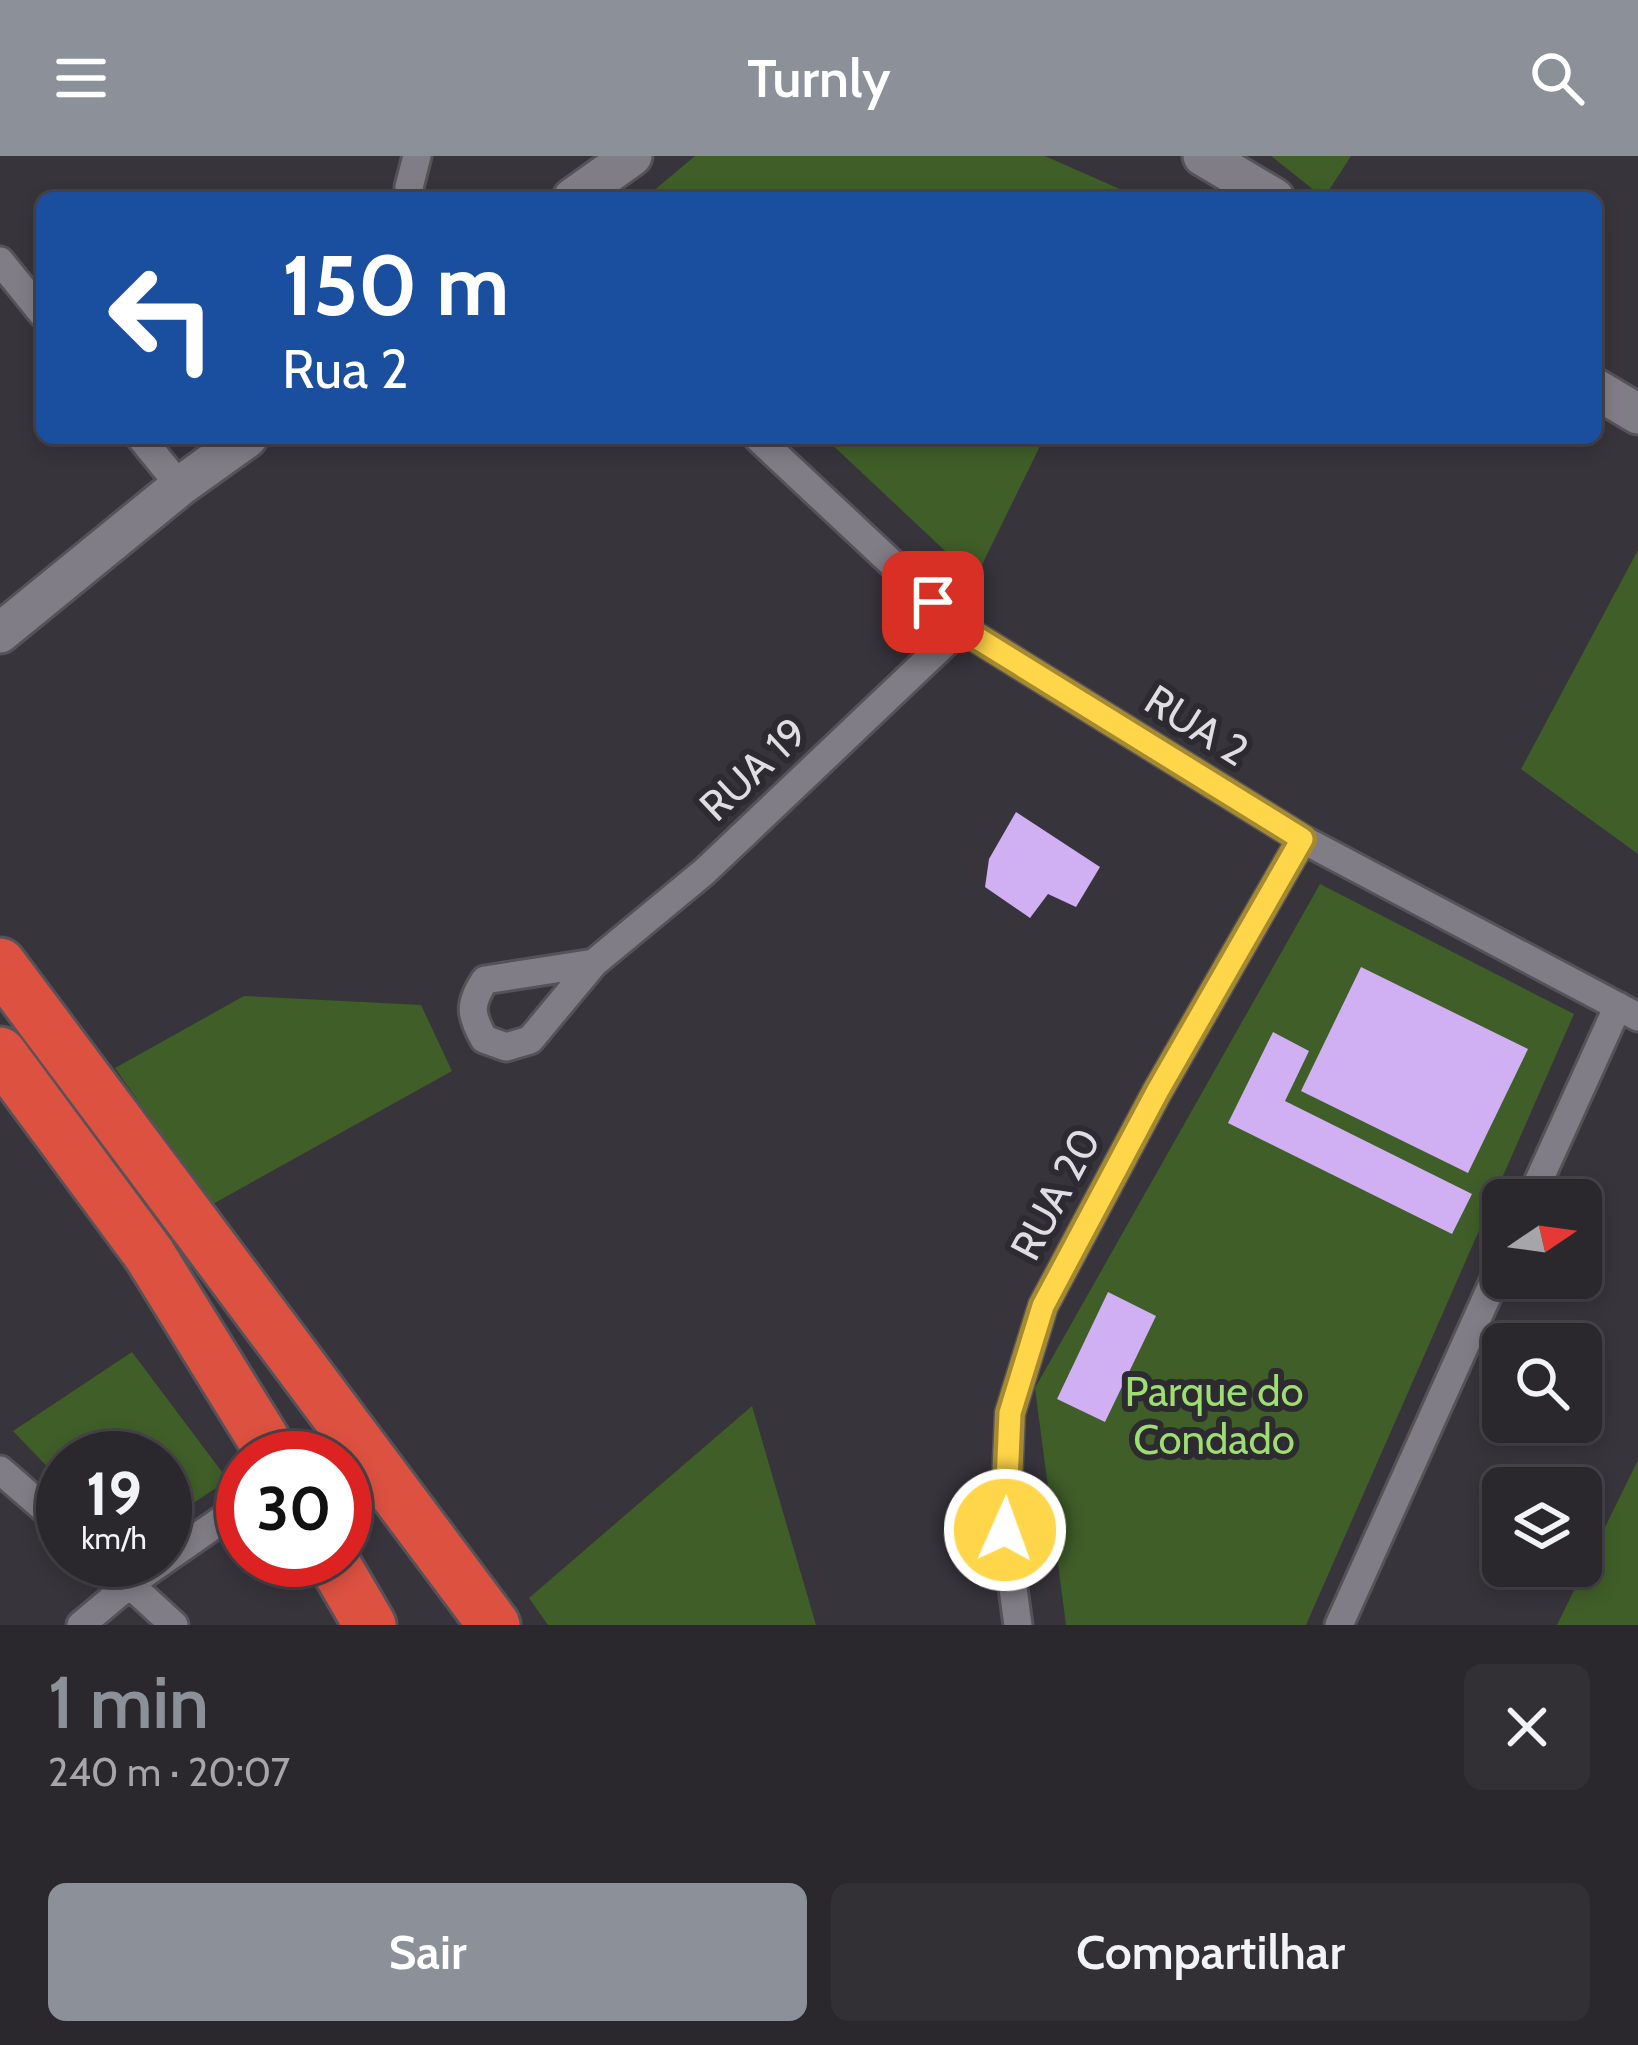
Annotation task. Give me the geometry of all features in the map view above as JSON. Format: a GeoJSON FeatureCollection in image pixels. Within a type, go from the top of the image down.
{"type":"FeatureCollection","features":[{"type":"Feature","properties":{"kind":"highway"},"geometry":{"type":"LineString","coordinates":[[0,964],[494,1625]]}},
{"type":"Feature","properties":{"kind":"highway"},"geometry":{"type":"LineString","coordinates":[[0,1053],[149,1254],[258,1431]]}},
{"type":"Feature","properties":{"kind":"highway"},"geometry":{"type":"LineString","coordinates":[[348,1587],[370,1625]]}},
{"type":"Feature","properties":{"kind":"street"},"geometry":{"type":"LineString","coordinates":[[410,192],[417,156]]}},
{"type":"Feature","properties":{"kind":"street"},"geometry":{"type":"LineString","coordinates":[[581,192],[632,156]]}},
{"type":"Feature","properties":{"kind":"street"},"geometry":{"type":"LineString","coordinates":[[1204,156],[1264,192]]}},
{"type":"Feature","properties":{"kind":"street"},"geometry":{"type":"LineString","coordinates":[[0,261],[36,306]]}},
{"type":"Feature","properties":{"kind":"street"},"geometry":{"type":"LineString","coordinates":[[1602,393],[1638,414]]}},
{"type":"Feature","properties":{"kind":"street"},"geometry":{"type":"LineString","coordinates":[[146,444],[180,486]]}},
{"type":"Feature","properties":{"kind":"street"},"geometry":{"type":"LineString","coordinates":[[0,633],[239,444]]}},
{"type":"Feature","properties":{"kind":"street","name":"RUA 2"},"geometry":{"type":"LineString","coordinates":[[764,444],[961,628],[1302,839],[1628,1012]]}},
{"type":"Feature","properties":{"kind":"street","name":"RUA 19"},"geometry":{"type":"LineString","coordinates":[[594,963],[733,845],[961,628]]}},
{"type":"Feature","properties":{"kind":"street","name":"RUA 20"},"geometry":{"type":"LineString","coordinates":[[1018,1625],[1005,1530],[1010,1413],[1043,1306],[1157,1092],[1302,839]]}},
{"type":"Feature","properties":{"kind":"street"},"geometry":{"type":"LineString","coordinates":[[1541,1179],[1628,1012]]}},
{"type":"Feature","properties":{"kind":"street"},"geometry":{"type":"LineString","coordinates":[[1339,1625],[1486,1299]]}},
{"type":"Feature","properties":{"kind":"street"},"geometry":{"type":"LineString","coordinates":[[0,1470],[36,1501]]}},
{"type":"Feature","properties":{"kind":"street"},"geometry":{"type":"LineString","coordinates":[[81,1625],[126,1587]]}},
{"type":"Feature","properties":{"kind":"street"},"geometry":{"type":"LineString","coordinates":[[133,1587],[174,1625]]}},
{"type":"Feature","properties":{"kind":"green space"},"geometry":{"type":"Polygon","coordinates":[[[695,156],[1045,156],[1126,192],[652,192],[695,156]]]}},
{"type":"Feature","properties":{"kind":"green space"},"geometry":{"type":"Polygon","coordinates":[[[1271,156],[1351,156],[1328,192],[1316,192],[1271,156]]]}},
{"type":"Feature","properties":{"kind":"green space"},"geometry":{"type":"Polygon","coordinates":[[[831,444],[1041,444],[975,579],[831,444]]]}},
{"type":"Feature","properties":{"kind":"green space"},"geometry":{"type":"Polygon","coordinates":[[[1638,550],[1638,854],[1521,769],[1638,550]]]}},
{"type":"Feature","properties":{"kind":"green space","name":"Parque do Condado"},"geometry":{"type":"Polygon","coordinates":[[[1320,884],[1574,1014],[1502,1179],[1482,1179],[1482,1224],[1306,1625],[1066,1625],[1035,1388],[1320,884]]]}},
{"type":"Feature","properties":{"kind":"green space"},"geometry":{"type":"Polygon","coordinates":[[[244,996],[421,1005],[452,1071],[211,1205],[115,1068],[244,996]]]}},
{"type":"Feature","properties":{"kind":"green space"},"geometry":{"type":"Polygon","coordinates":[[[132,1352],[191,1431],[36,1431],[36,1455],[13,1431],[132,1352]]]}},
{"type":"Feature","properties":{"kind":"green space"},"geometry":{"type":"Polygon","coordinates":[[[752,1406],[816,1625],[548,1625],[529,1598],[752,1406]]]}},
{"type":"Feature","properties":{"kind":"green space"},"geometry":{"type":"Polygon","coordinates":[[[192,1432],[216,1464],[216,1488],[192,1504],[192,1432]]]}},
{"type":"Feature","properties":{"kind":"green space"},"geometry":{"type":"Polygon","coordinates":[[[1638,1460],[1638,1625],[1557,1625],[1576,1587],[1602,1587],[1602,1533],[1638,1460]]]}},
{"type":"Feature","properties":{"kind":"building"},"geometry":{"type":"Polygon","coordinates":[[[1016,812],[1100,867],[1076,907],[1048,894],[1030,918],[985,887],[989,859],[1016,812]]]}},
{"type":"Feature","properties":{"kind":"building"},"geometry":{"type":"Polygon","coordinates":[[[1361,967],[1528,1049],[1468,1173],[1301,1091],[1361,967]]]}},
{"type":"Feature","properties":{"kind":"building"},"geometry":{"type":"Polygon","coordinates":[[[1273,1032],[1309,1051],[1285,1101],[1472,1194],[1452,1234],[1228,1123],[1273,1032]]]}},
{"type":"Feature","properties":{"kind":"building"},"geometry":{"type":"Polygon","coordinates":[[[1108,1292],[1156,1316],[1105,1422],[1057,1399],[1108,1292]]]}},
{"type":"Feature","properties":{"kind":"route"},"geometry":{"type":"LineString","coordinates":[[933,602],[961,628],[1302,839],[1157,1092],[1043,1306],[1010,1413],[1005,1530]]}}]}
